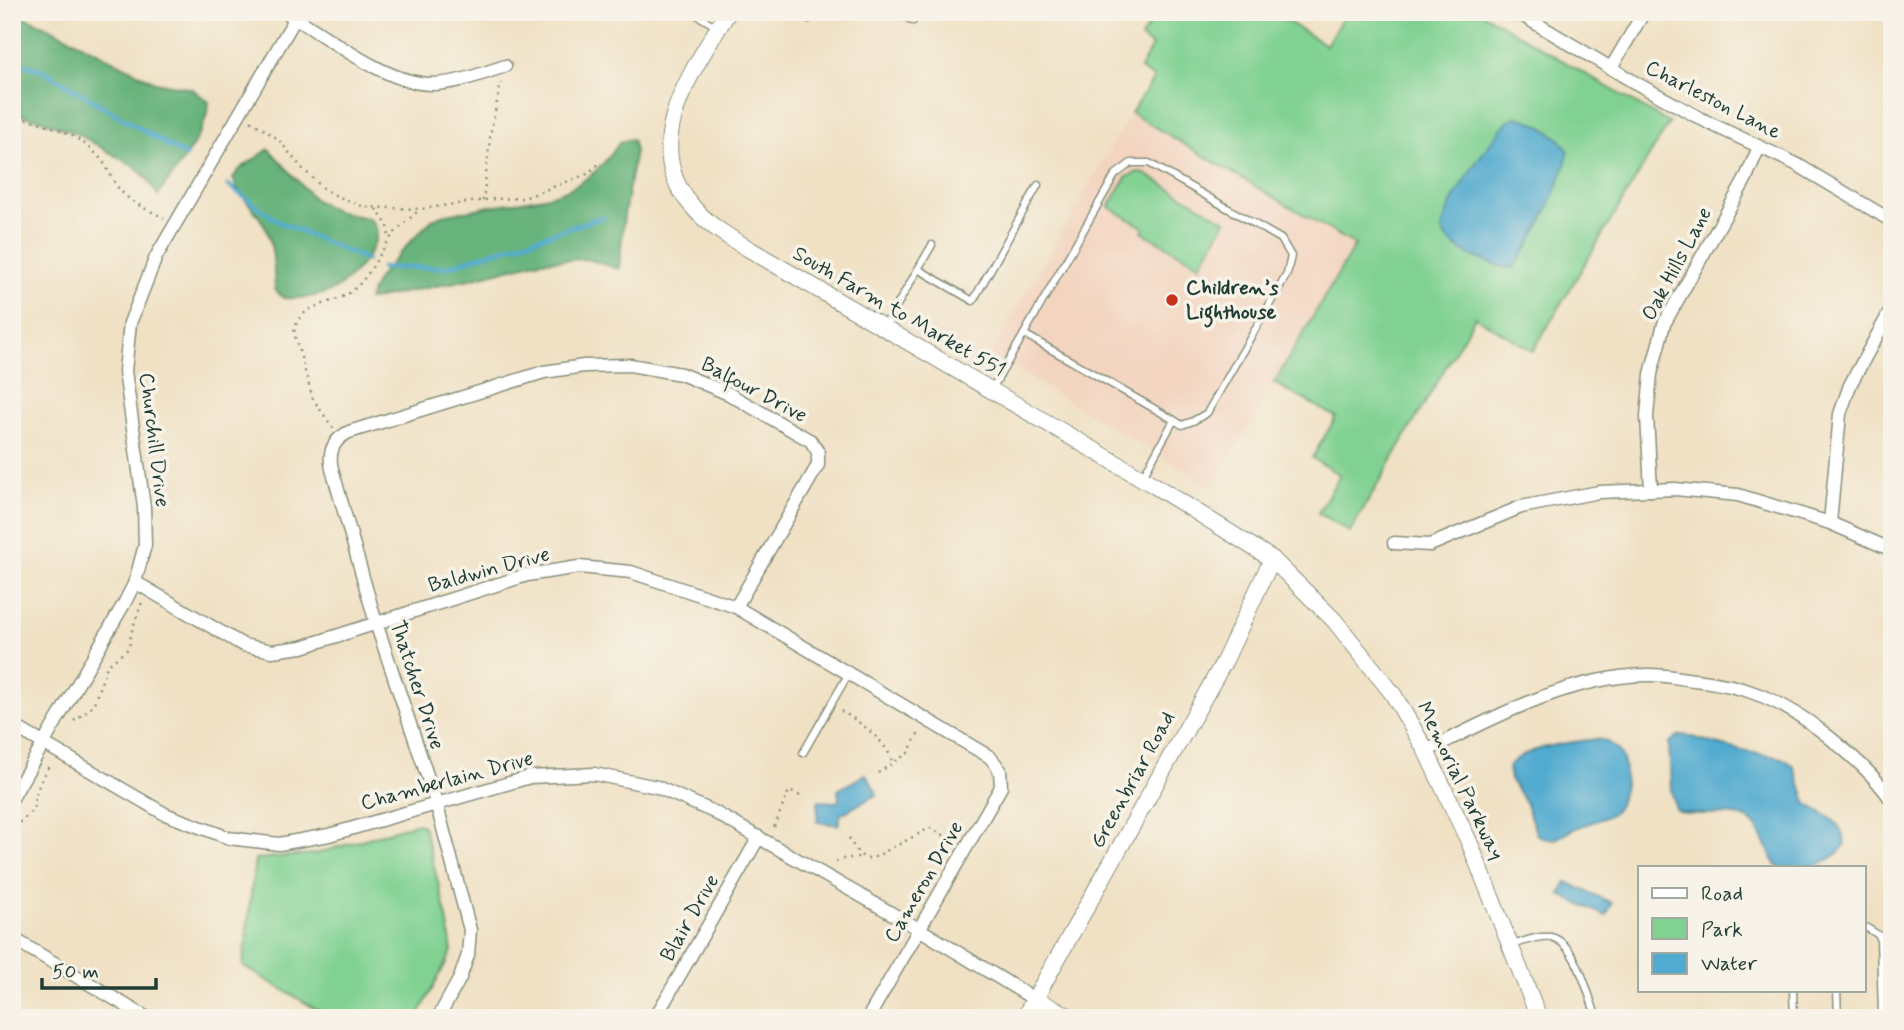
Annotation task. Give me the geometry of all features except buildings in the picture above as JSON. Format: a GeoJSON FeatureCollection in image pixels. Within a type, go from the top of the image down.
{"type":"FeatureCollection","features":[{"type":"Feature","properties":{"kind":"main road","name":"South Farm to Market 551"},"geometry":{"type":"LineString","coordinates":[[728,12],[685,87],[670,124],[670,162],[674,181],[693,207],[718,229],[766,260],[1142,478],[1272,559]]}},
{"type":"Feature","properties":{"kind":"main road","name":"Memorial Parkway"},"geometry":{"type":"LineString","coordinates":[[1272,559],[1334,620],[1393,694],[1426,751],[1470,844],[1539,1018]]}},
{"type":"Feature","properties":{"kind":"main road","name":"Greenbriar Road"},"geometry":{"type":"LineString","coordinates":[[1024,1018],[1225,660],[1272,559]]}},
{"type":"Feature","properties":{"kind":"main road","name":"Chamberlain Drive"},"geometry":{"type":"LineString","coordinates":[[1034,999],[1072,1018]]}},
{"type":"Feature","properties":{"kind":"street","name":"Charleston Lane"},"geometry":{"type":"LineString","coordinates":[[1517,12],[1611,68],[1709,122],[1796,164],[1892,221]]}},
{"type":"Feature","properties":{"kind":"street"},"geometry":{"type":"LineString","coordinates":[[1611,68],[1644,12]]}},
{"type":"Feature","properties":{"kind":"street"},"geometry":{"type":"LineString","coordinates":[[293,14],[378,68],[413,82],[452,82],[505,66]]}},
{"type":"Feature","properties":{"kind":"street","name":"Churchill Drive"},"geometry":{"type":"LineString","coordinates":[[12,798],[141,586],[145,507],[125,371],[130,323],[156,257],[293,14]]}},
{"type":"Feature","properties":{"kind":"street","name":"Oak Hills Lane"},"geometry":{"type":"LineString","coordinates":[[1651,490],[1647,416],[1651,374],[1664,324],[1745,180],[1759,147]]}},
{"type":"Feature","properties":{"kind":"street"},"geometry":{"type":"LineString","coordinates":[[1830,523],[1840,414],[1850,385],[1892,308]]}},
{"type":"Feature","properties":{"kind":"street","name":"Balfour Drive"},"geometry":{"type":"LineString","coordinates":[[338,439],[544,372],[584,366],[630,365],[681,374],[729,394],[811,441],[819,458],[815,471],[736,607]]}},
{"type":"Feature","properties":{"kind":"street","name":"Thatcher Drive"},"geometry":{"type":"LineString","coordinates":[[338,439],[331,451],[332,469],[376,623],[436,802],[470,930],[468,955],[460,978],[438,1018]]}},
{"type":"Feature","properties":{"kind":"street"},"geometry":{"type":"LineString","coordinates":[[1394,543],[1430,545],[1521,506],[1599,492],[1675,489],[1738,495],[1830,523],[1892,550]]}},
{"type":"Feature","properties":{"kind":"street","name":"Baldwin Drive"},"geometry":{"type":"LineString","coordinates":[[141,586],[243,645],[272,651],[302,647],[527,575],[579,566],[631,572],[736,607],[996,763]]}},
{"type":"Feature","properties":{"kind":"street"},"geometry":{"type":"LineString","coordinates":[[1426,751],[1510,709],[1546,695],[1603,680],[1647,675],[1713,682],[1754,692],[1797,712],[1847,752],[1892,801]]}},
{"type":"Feature","properties":{"kind":"street","name":"Chamberlain Drive"},"geometry":{"type":"LineString","coordinates":[[12,725],[165,814],[229,838],[279,844],[329,835],[530,777],[594,774],[657,787],[714,812],[759,837],[1034,999]]}},
{"type":"Feature","properties":{"kind":"street","name":"Cameron Drive"},"geometry":{"type":"LineString","coordinates":[[868,1018],[1001,787],[1000,770],[996,763]]}},
{"type":"Feature","properties":{"kind":"street","name":"Blair Drive"},"geometry":{"type":"LineString","coordinates":[[655,1018],[759,837]]}},
{"type":"Feature","properties":{"kind":"street"},"geometry":{"type":"LineString","coordinates":[[12,938],[147,1018]]}},
{"type":"Feature","properties":{"kind":"lane"},"geometry":{"type":"LineString","coordinates":[[692,12],[718,28]]}},
{"type":"Feature","properties":{"kind":"lane"},"geometry":{"type":"LineString","coordinates":[[897,12],[913,21]]}},
{"type":"Feature","properties":{"kind":"lane"},"geometry":{"type":"LineString","coordinates":[[991,390],[1115,175],[1130,163],[1149,163],[1281,239],[1291,256],[1287,274],[1207,413],[1182,425],[1024,334]]}},
{"type":"Feature","properties":{"kind":"lane"},"geometry":{"type":"LineString","coordinates":[[918,269],[972,301],[1038,185]]}},
{"type":"Feature","properties":{"kind":"lane"},"geometry":{"type":"LineString","coordinates":[[884,328],[932,245]]}},
{"type":"Feature","properties":{"kind":"lane"},"geometry":{"type":"LineString","coordinates":[[1142,478],[1174,420]]}},
{"type":"Feature","properties":{"kind":"lane"},"geometry":{"type":"LineString","coordinates":[[803,753],[849,673]]}},
{"type":"Feature","properties":{"kind":"lane"},"geometry":{"type":"LineString","coordinates":[[1866,927],[1880,936],[1882,1018]]}},
{"type":"Feature","properties":{"kind":"lane"},"geometry":{"type":"LineString","coordinates":[[1510,946],[1536,937],[1552,937],[1564,946],[1574,956],[1597,1018]]}},
{"type":"Feature","properties":{"kind":"lane"},"geometry":{"type":"LineString","coordinates":[[1793,992],[1794,1018]]}},
{"type":"Feature","properties":{"kind":"lane"},"geometry":{"type":"LineString","coordinates":[[1837,992],[1838,1018]]}},
{"type":"Feature","properties":{"kind":"path"},"geometry":{"type":"LineString","coordinates":[[483,202],[491,130],[505,66]]}},
{"type":"Feature","properties":{"kind":"path"},"geometry":{"type":"LineString","coordinates":[[12,116],[48,125],[87,147],[98,156],[128,198],[175,224]]}},
{"type":"Feature","properties":{"kind":"path"},"geometry":{"type":"LineString","coordinates":[[245,131],[252,120],[278,139],[323,188],[364,207],[375,208],[420,209],[493,199],[524,198],[587,174],[600,163]]}},
{"type":"Feature","properties":{"kind":"path"},"geometry":{"type":"LineString","coordinates":[[375,208],[388,226],[389,240]]}},
{"type":"Feature","properties":{"kind":"path"},"geometry":{"type":"LineString","coordinates":[[338,439],[313,398],[294,333],[295,324],[306,310],[346,295],[361,282],[376,264],[389,240],[420,209]]}},
{"type":"Feature","properties":{"kind":"path"},"geometry":{"type":"LineString","coordinates":[[74,721],[93,706],[107,666],[129,648],[141,586]]}},
{"type":"Feature","properties":{"kind":"path"},"geometry":{"type":"LineString","coordinates":[[830,706],[863,725],[884,747],[893,765]]}},
{"type":"Feature","properties":{"kind":"path"},"geometry":{"type":"LineString","coordinates":[[878,773],[908,753],[920,731]]}},
{"type":"Feature","properties":{"kind":"path"},"geometry":{"type":"LineString","coordinates":[[12,834],[13,829],[34,809],[34,799],[42,778],[57,751]]}},
{"type":"Feature","properties":{"kind":"path"},"geometry":{"type":"LineString","coordinates":[[774,827],[789,791],[803,797]]}},
{"type":"Feature","properties":{"kind":"path"},"geometry":{"type":"LineString","coordinates":[[836,862],[861,856],[873,858],[930,828],[951,839]]}},
{"type":"Feature","properties":{"kind":"path"},"geometry":{"type":"LineString","coordinates":[[849,838],[861,856]]}},
{"type":"Feature","properties":{"kind":"shaded area","name":"Children’s Lighthouse"},"geometry":{"type":"Polygon","coordinates":[[[1131,113],[1355,245],[1213,487],[990,355],[1131,113]]]}},
{"type":"Feature","properties":{"kind":"green space"},"geometry":{"type":"Polygon","coordinates":[[[12,12],[48,27],[155,82],[192,89],[209,102],[197,139],[158,195],[136,168],[78,134],[42,120],[12,113],[12,12]]]}},
{"type":"Feature","properties":{"kind":"green space"},"geometry":{"type":"Polygon","coordinates":[[[1156,12],[1272,12],[1326,45],[1346,12],[1480,12],[1669,123],[1533,351],[1475,317],[1350,532],[1318,513],[1340,475],[1312,458],[1336,417],[1274,383],[1355,245],[1131,113],[1154,78],[1140,69],[1152,46],[1141,38],[1156,12]]]}},
{"type":"Feature","properties":{"kind":"green space"},"geometry":{"type":"Polygon","coordinates":[[[632,139],[635,151],[624,215],[619,269],[587,259],[540,261],[368,300],[380,276],[435,218],[536,199],[571,188],[588,178],[604,163],[620,142],[632,139]]]}},
{"type":"Feature","properties":{"kind":"green space"},"geometry":{"type":"Polygon","coordinates":[[[269,149],[315,200],[336,211],[370,219],[376,227],[373,245],[362,264],[333,290],[315,296],[283,298],[275,289],[269,236],[263,222],[240,192],[233,178],[240,169],[269,149]]]}},
{"type":"Feature","properties":{"kind":"green space"},"geometry":{"type":"Polygon","coordinates":[[[1138,172],[1226,221],[1200,265],[1142,232],[1144,228],[1109,207],[1126,177],[1138,172]]]}},
{"type":"Feature","properties":{"kind":"green space"},"geometry":{"type":"Polygon","coordinates":[[[418,823],[424,827],[447,918],[452,951],[417,1018],[331,1018],[243,966],[255,859],[315,854],[418,823]]]}},
{"type":"Feature","properties":{"kind":"water"},"geometry":{"type":"Polygon","coordinates":[[[1516,117],[1546,129],[1559,139],[1568,151],[1555,192],[1539,226],[1516,264],[1507,268],[1462,250],[1442,231],[1450,206],[1466,178],[1501,129],[1516,117]]]}},
{"type":"Feature","properties":{"kind":"water"},"geometry":{"type":"Polygon","coordinates":[[[1684,735],[1742,751],[1782,758],[1793,765],[1807,804],[1827,815],[1837,825],[1845,845],[1823,863],[1777,866],[1756,827],[1749,820],[1740,816],[1676,810],[1671,789],[1669,743],[1684,735]]]}},
{"type":"Feature","properties":{"kind":"water"},"geometry":{"type":"Polygon","coordinates":[[[1597,739],[1614,747],[1623,759],[1625,776],[1618,807],[1608,816],[1553,840],[1537,835],[1525,802],[1510,779],[1508,768],[1524,755],[1536,750],[1597,739]]]}},
{"type":"Feature","properties":{"kind":"water"},"geometry":{"type":"Polygon","coordinates":[[[866,774],[876,795],[841,814],[838,825],[817,822],[818,801],[837,802],[838,790],[866,774]]]}},
{"type":"Feature","properties":{"kind":"water"},"geometry":{"type":"Polygon","coordinates":[[[1566,882],[1612,903],[1606,916],[1560,895],[1566,882]]]}},
{"type":"Feature","properties":{"kind":"waterway"},"geometry":{"type":"LineString","coordinates":[[12,61],[42,70],[186,156]]}},
{"type":"Feature","properties":{"kind":"waterway"},"geometry":{"type":"LineString","coordinates":[[228,185],[279,222],[367,260]]}},
{"type":"Feature","properties":{"kind":"waterway"},"geometry":{"type":"LineString","coordinates":[[382,268],[446,267],[603,217]]}},
{"type":"Feature","properties":{"kind":"place","name":"Children’s Lighthouse"},"geometry":{"type":"Point","coordinates":[1172,300]}}]}
